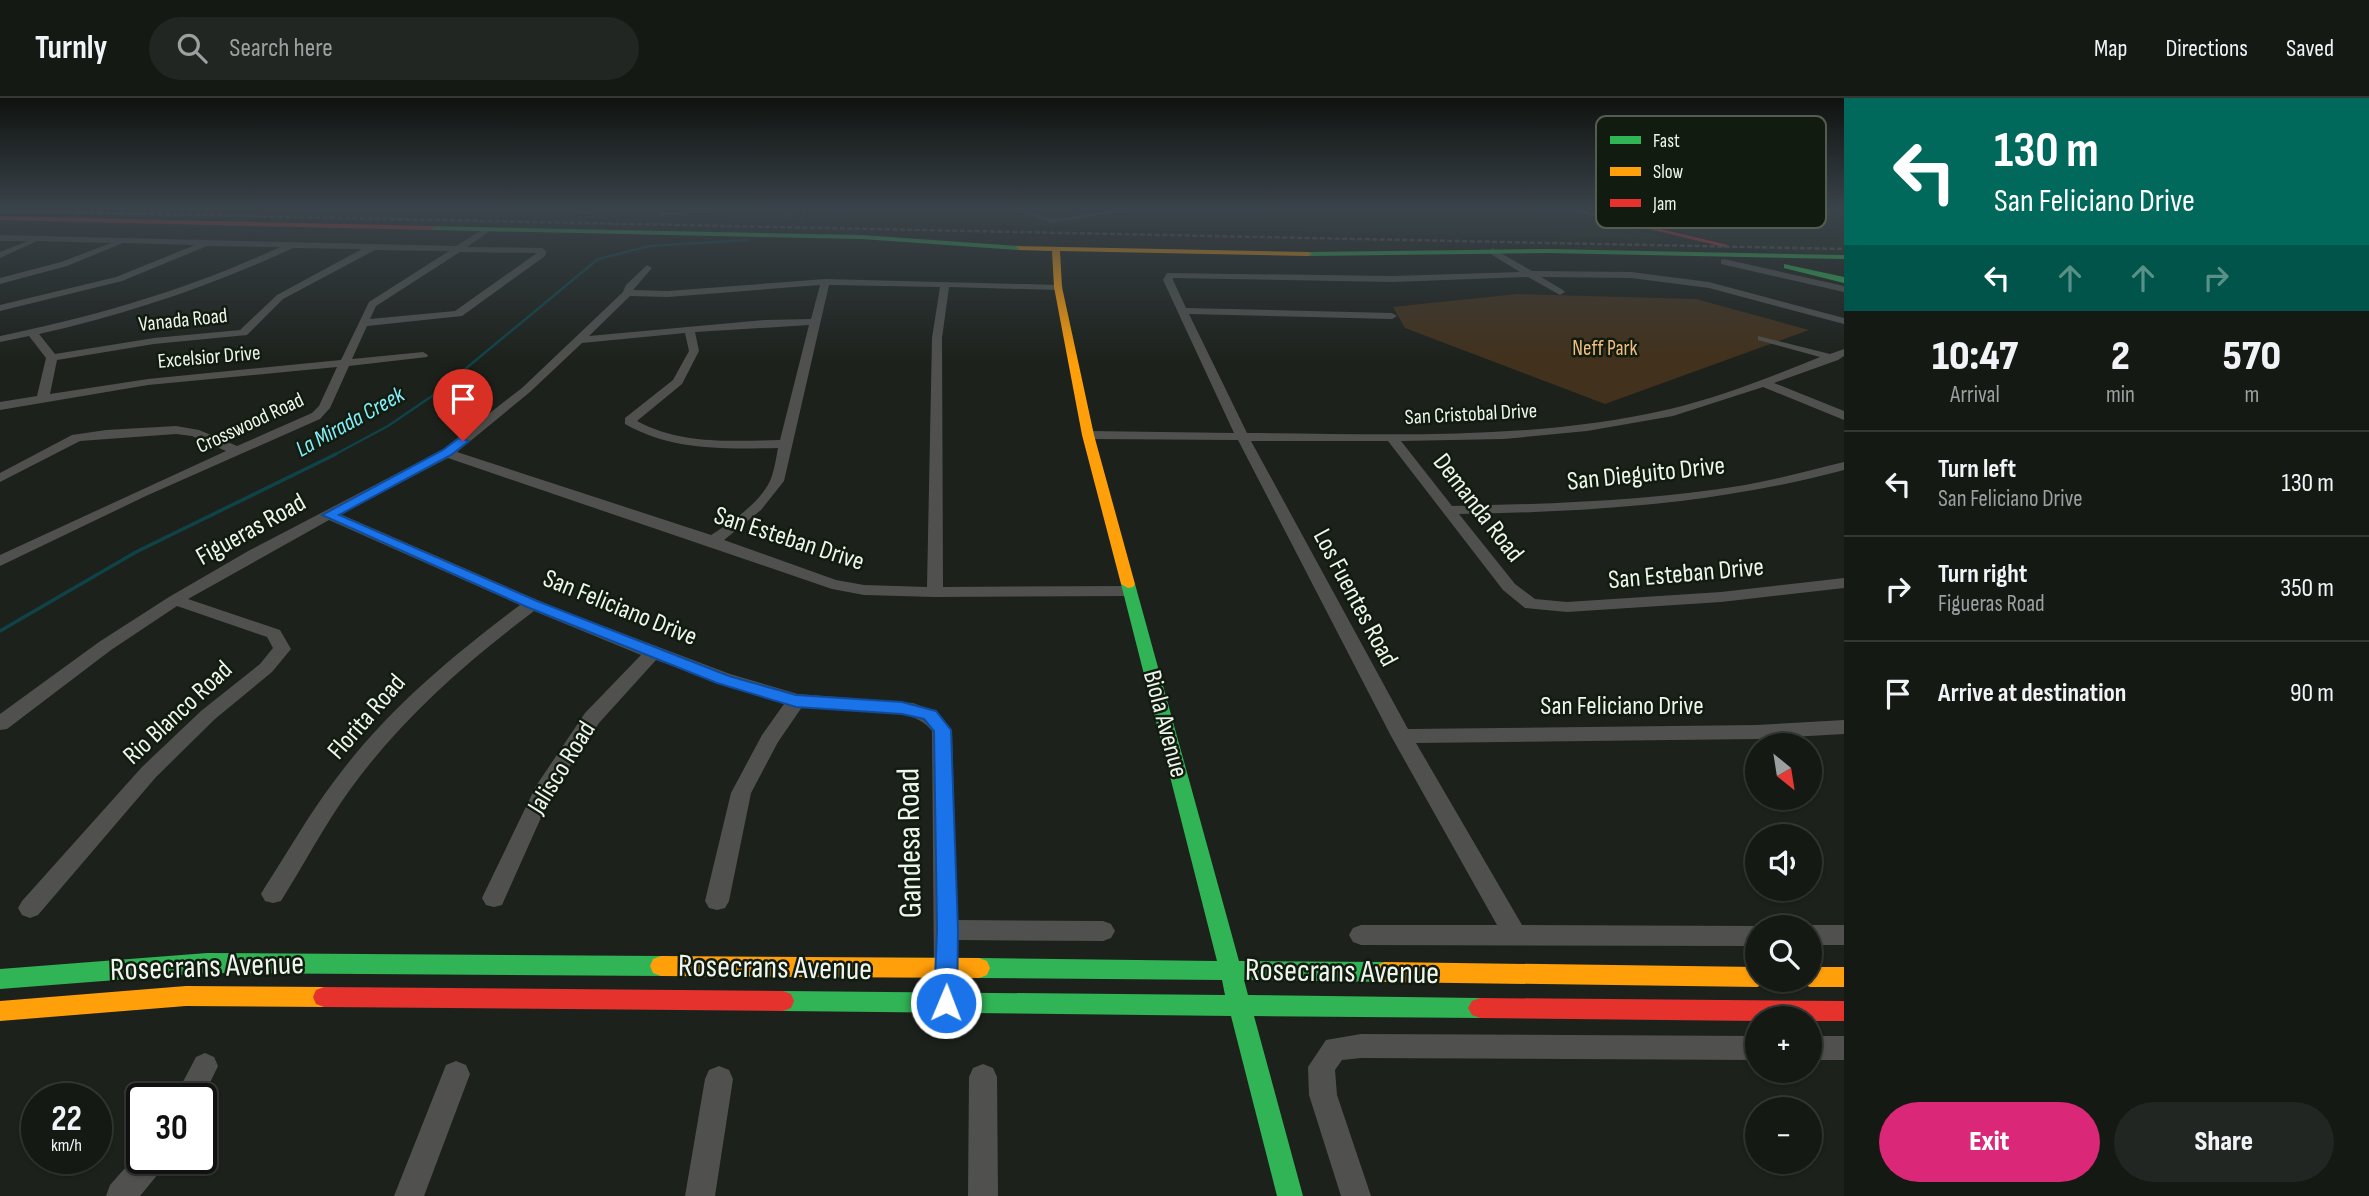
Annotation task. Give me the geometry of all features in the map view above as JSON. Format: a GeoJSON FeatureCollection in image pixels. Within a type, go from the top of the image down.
{"type":"FeatureCollection","features":[{"type":"Feature","properties":{"kind":"main road","name":"Biola Avenue"},"geometry":{"type":"LineString","coordinates":[[1057,259],[1058,287],[1088,435],[1290,1196]]}},
{"type":"Feature","properties":{"kind":"main road"},"geometry":{"type":"LineString","coordinates":[[1760,259],[1844,280]]}},
{"type":"Feature","properties":{"kind":"main road"},"geometry":{"type":"LineString","coordinates":[[1782,259],[1844,274]]}},
{"type":"Feature","properties":{"kind":"main road","name":"Rosecrans Avenue"},"geometry":{"type":"LineString","coordinates":[[0,979],[206,963],[1230,970],[1745,977]]}},
{"type":"Feature","properties":{"kind":"main road"},"geometry":{"type":"LineString","coordinates":[[1822,977],[1844,977]]}},
{"type":"Feature","properties":{"kind":"main road","name":"Rosecrans Avenue"},"geometry":{"type":"LineString","coordinates":[[0,1011],[186,996],[1844,1011]]}},
{"type":"Feature","properties":{"kind":"street"},"geometry":{"type":"LineString","coordinates":[[0,281],[76,259]]}},
{"type":"Feature","properties":{"kind":"street"},"geometry":{"type":"LineString","coordinates":[[0,308],[119,279],[167,259]]}},
{"type":"Feature","properties":{"kind":"street"},"geometry":{"type":"LineString","coordinates":[[0,339],[32,333],[183,292],[263,259]]}},
{"type":"Feature","properties":{"kind":"street","name":"Vanada Road"},"geometry":{"type":"LineString","coordinates":[[52,358],[154,341],[243,332],[251,328],[259,315],[280,297],[350,259]]}},
{"type":"Feature","properties":{"kind":"street","name":"Crosswood Road"},"geometry":{"type":"LineString","coordinates":[[0,561],[316,416],[324,408],[372,304],[443,259]]}},
{"type":"Feature","properties":{"kind":"street"},"geometry":{"type":"LineString","coordinates":[[363,323],[458,314],[536,259]]}},
{"type":"Feature","properties":{"kind":"street"},"geometry":{"type":"LineString","coordinates":[[1505,259],[1560,292]]}},
{"type":"Feature","properties":{"kind":"street"},"geometry":{"type":"LineString","coordinates":[[1724,262],[1844,289]]}},
{"type":"Feature","properties":{"kind":"street","name":"Figueras Road"},"geometry":{"type":"LineString","coordinates":[[0,724],[105,646],[175,600],[255,553],[447,453],[506,408],[628,293],[629,287],[647,268]]}},
{"type":"Feature","properties":{"kind":"street"},"geometry":{"type":"LineString","coordinates":[[1528,274],[1631,275],[1709,285],[1844,321]]}},
{"type":"Feature","properties":{"kind":"street","name":"Los Fuentes Road"},"geometry":{"type":"LineString","coordinates":[[1516,937],[1401,736],[1241,436],[1168,280],[1170,275],[1392,279],[1528,274]]}},
{"type":"Feature","properties":{"kind":"street"},"geometry":{"type":"LineString","coordinates":[[628,293],[668,294],[825,282],[1058,287]]}},
{"type":"Feature","properties":{"kind":"street"},"geometry":{"type":"LineString","coordinates":[[713,541],[764,501],[776,481],[825,282]]}},
{"type":"Feature","properties":{"kind":"street"},"geometry":{"type":"LineString","coordinates":[[934,592],[937,338],[945,285]]}},
{"type":"Feature","properties":{"kind":"street"},"geometry":{"type":"LineString","coordinates":[[1182,311],[1392,316]]}},
{"type":"Feature","properties":{"kind":"street"},"geometry":{"type":"LineString","coordinates":[[578,340],[765,323],[817,322]]}},
{"type":"Feature","properties":{"kind":"street"},"geometry":{"type":"LineString","coordinates":[[690,330],[694,351],[678,382],[629,421],[640,429],[702,445],[784,444]]}},
{"type":"Feature","properties":{"kind":"street"},"geometry":{"type":"LineString","coordinates":[[32,333],[52,358],[43,398]]}},
{"type":"Feature","properties":{"kind":"street"},"geometry":{"type":"LineString","coordinates":[[1762,338],[1844,361]]}},
{"type":"Feature","properties":{"kind":"street","name":"San Cristobal Drive"},"geometry":{"type":"LineString","coordinates":[[1088,435],[1391,437],[1493,434],[1613,423],[1703,404],[1765,384],[1844,352]]}},
{"type":"Feature","properties":{"kind":"street","name":"Excelsior Drive"},"geometry":{"type":"LineString","coordinates":[[0,406],[148,382],[423,355]]}},
{"type":"Feature","properties":{"kind":"street"},"geometry":{"type":"LineString","coordinates":[[1765,384],[1803,397],[1844,416]]}},
{"type":"Feature","properties":{"kind":"street"},"geometry":{"type":"LineString","coordinates":[[0,478],[77,438],[106,434],[176,430],[195,433],[239,451]]}},
{"type":"Feature","properties":{"kind":"street","name":"Demanda Road"},"geometry":{"type":"LineString","coordinates":[[1391,437],[1509,587],[1531,604]]}},
{"type":"Feature","properties":{"kind":"street","name":"San Esteban Drive"},"geometry":{"type":"LineString","coordinates":[[447,453],[713,541],[832,584],[864,590],[934,592],[1129,591]]}},
{"type":"Feature","properties":{"kind":"street","name":"San Dieguito Drive"},"geometry":{"type":"LineString","coordinates":[[1450,510],[1532,509],[1676,499],[1753,488],[1844,466]]}},
{"type":"Feature","properties":{"kind":"street","name":"San Feliciano Drive"},"geometry":{"type":"LineString","coordinates":[[329,515],[532,604],[723,679],[796,701],[902,708]]}},
{"type":"Feature","properties":{"kind":"street"},"geometry":{"type":"LineString","coordinates":[[0,549],[17,552]]}},
{"type":"Feature","properties":{"kind":"street","name":"San Esteban Drive"},"geometry":{"type":"LineString","coordinates":[[1531,604],[1567,607],[1721,597],[1844,583]]}},
{"type":"Feature","properties":{"kind":"street","name":"Rio Blanco Road"},"geometry":{"type":"LineString","coordinates":[[30,908],[149,772],[208,715],[266,668],[282,649],[274,634],[175,600]]}},
{"type":"Feature","properties":{"kind":"street","name":"Florita Road"},"geometry":{"type":"LineString","coordinates":[[274,894],[342,785],[381,738],[429,686],[532,604]]}},
{"type":"Feature","properties":{"kind":"street","name":"Jalisco Road"},"geometry":{"type":"LineString","coordinates":[[494,898],[543,791],[592,718],[653,653]]}},
{"type":"Feature","properties":{"kind":"street"},"geometry":{"type":"LineString","coordinates":[[717,901],[741,793],[769,740],[796,701]]}},
{"type":"Feature","properties":{"kind":"street","name":"Gandesa Road"},"geometry":{"type":"LineString","coordinates":[[902,708],[930,715],[942,730],[946,1003]]}},
{"type":"Feature","properties":{"kind":"street","name":"San Feliciano Drive"},"geometry":{"type":"LineString","coordinates":[[1401,736],[1757,732],[1844,727]]}},
{"type":"Feature","properties":{"kind":"street"},"geometry":{"type":"LineString","coordinates":[[947,930],[1103,931]]}},
{"type":"Feature","properties":{"kind":"street","name":"Rosecrans Avenue"},"geometry":{"type":"LineString","coordinates":[[1361,935],[1745,936]]}},
{"type":"Feature","properties":{"kind":"street"},"geometry":{"type":"LineString","coordinates":[[1822,936],[1844,935]]}},
{"type":"Feature","properties":{"kind":"street"},"geometry":{"type":"LineString","coordinates":[[1356,1196],[1323,1095],[1321,1067],[1335,1049],[1361,1046],[1745,1048]]}},
{"type":"Feature","properties":{"kind":"street"},"geometry":{"type":"LineString","coordinates":[[1822,1048],[1844,1048]]}},
{"type":"Feature","properties":{"kind":"street"},"geometry":{"type":"LineString","coordinates":[[196,1083],[205,1066]]}},
{"type":"Feature","properties":{"kind":"street"},"geometry":{"type":"LineString","coordinates":[[409,1196],[457,1074]]}},
{"type":"Feature","properties":{"kind":"street"},"geometry":{"type":"LineString","coordinates":[[983,1077],[983,1196]]}},
{"type":"Feature","properties":{"kind":"street"},"geometry":{"type":"LineString","coordinates":[[700,1196],[719,1079]]}},
{"type":"Feature","properties":{"kind":"street"},"geometry":{"type":"LineString","coordinates":[[121,1196],[140,1174]]}},
{"type":"Feature","properties":{"kind":"green space","name":"Neff Park"},"geometry":{"type":"Polygon","coordinates":[[[1517,294],[1696,299],[1809,330],[1605,404],[1405,328],[1393,307],[1517,294]]]}},
{"type":"Feature","properties":{"kind":"waterway","name":"La Mirada Creek"},"geometry":{"type":"LineString","coordinates":[[333,456],[388,426],[435,394],[598,259]]}},
{"type":"Feature","properties":{"kind":"waterway","name":"La Mirada Creek"},"geometry":{"type":"LineString","coordinates":[[0,631],[136,552],[333,456]]}},
{"type":"Feature","properties":{"kind":"traffic: fast"},"geometry":{"type":"LineString","coordinates":[[1787,266],[1844,280]]}},
{"type":"Feature","properties":{"kind":"traffic: fast"},"geometry":{"type":"LineString","coordinates":[[1128,584],[1290,1196]]}},
{"type":"Feature","properties":{"kind":"traffic: fast"},"geometry":{"type":"LineString","coordinates":[[0,979],[207,963],[661,966]]}},
{"type":"Feature","properties":{"kind":"traffic: fast"},"geometry":{"type":"LineString","coordinates":[[979,968],[1385,972]]}},
{"type":"Feature","properties":{"kind":"traffic: fast"},"geometry":{"type":"LineString","coordinates":[[783,1001],[1480,1008]]}},
{"type":"Feature","properties":{"kind":"traffic: slow"},"geometry":{"type":"LineString","coordinates":[[1057,259],[1058,287],[1088,435],[1128,584]]}},
{"type":"Feature","properties":{"kind":"traffic: slow"},"geometry":{"type":"LineString","coordinates":[[661,966],[979,968]]}},
{"type":"Feature","properties":{"kind":"traffic: slow"},"geometry":{"type":"LineString","coordinates":[[1385,972],[1745,977]]}},
{"type":"Feature","properties":{"kind":"traffic: slow"},"geometry":{"type":"LineString","coordinates":[[1822,977],[1844,977]]}},
{"type":"Feature","properties":{"kind":"traffic: slow"},"geometry":{"type":"LineString","coordinates":[[0,1011],[186,996],[324,997]]}},
{"type":"Feature","properties":{"kind":"traffic: jam"},"geometry":{"type":"LineString","coordinates":[[324,997],[783,1001]]}},
{"type":"Feature","properties":{"kind":"traffic: jam"},"geometry":{"type":"LineString","coordinates":[[1480,1008],[1844,1011]]}},
{"type":"Feature","properties":{"kind":"route"},"geometry":{"type":"LineString","coordinates":[[463,441],[447,453],[329,515],[532,604],[723,679],[796,701],[902,708],[930,715],[942,730],[946,1003]]}}]}
